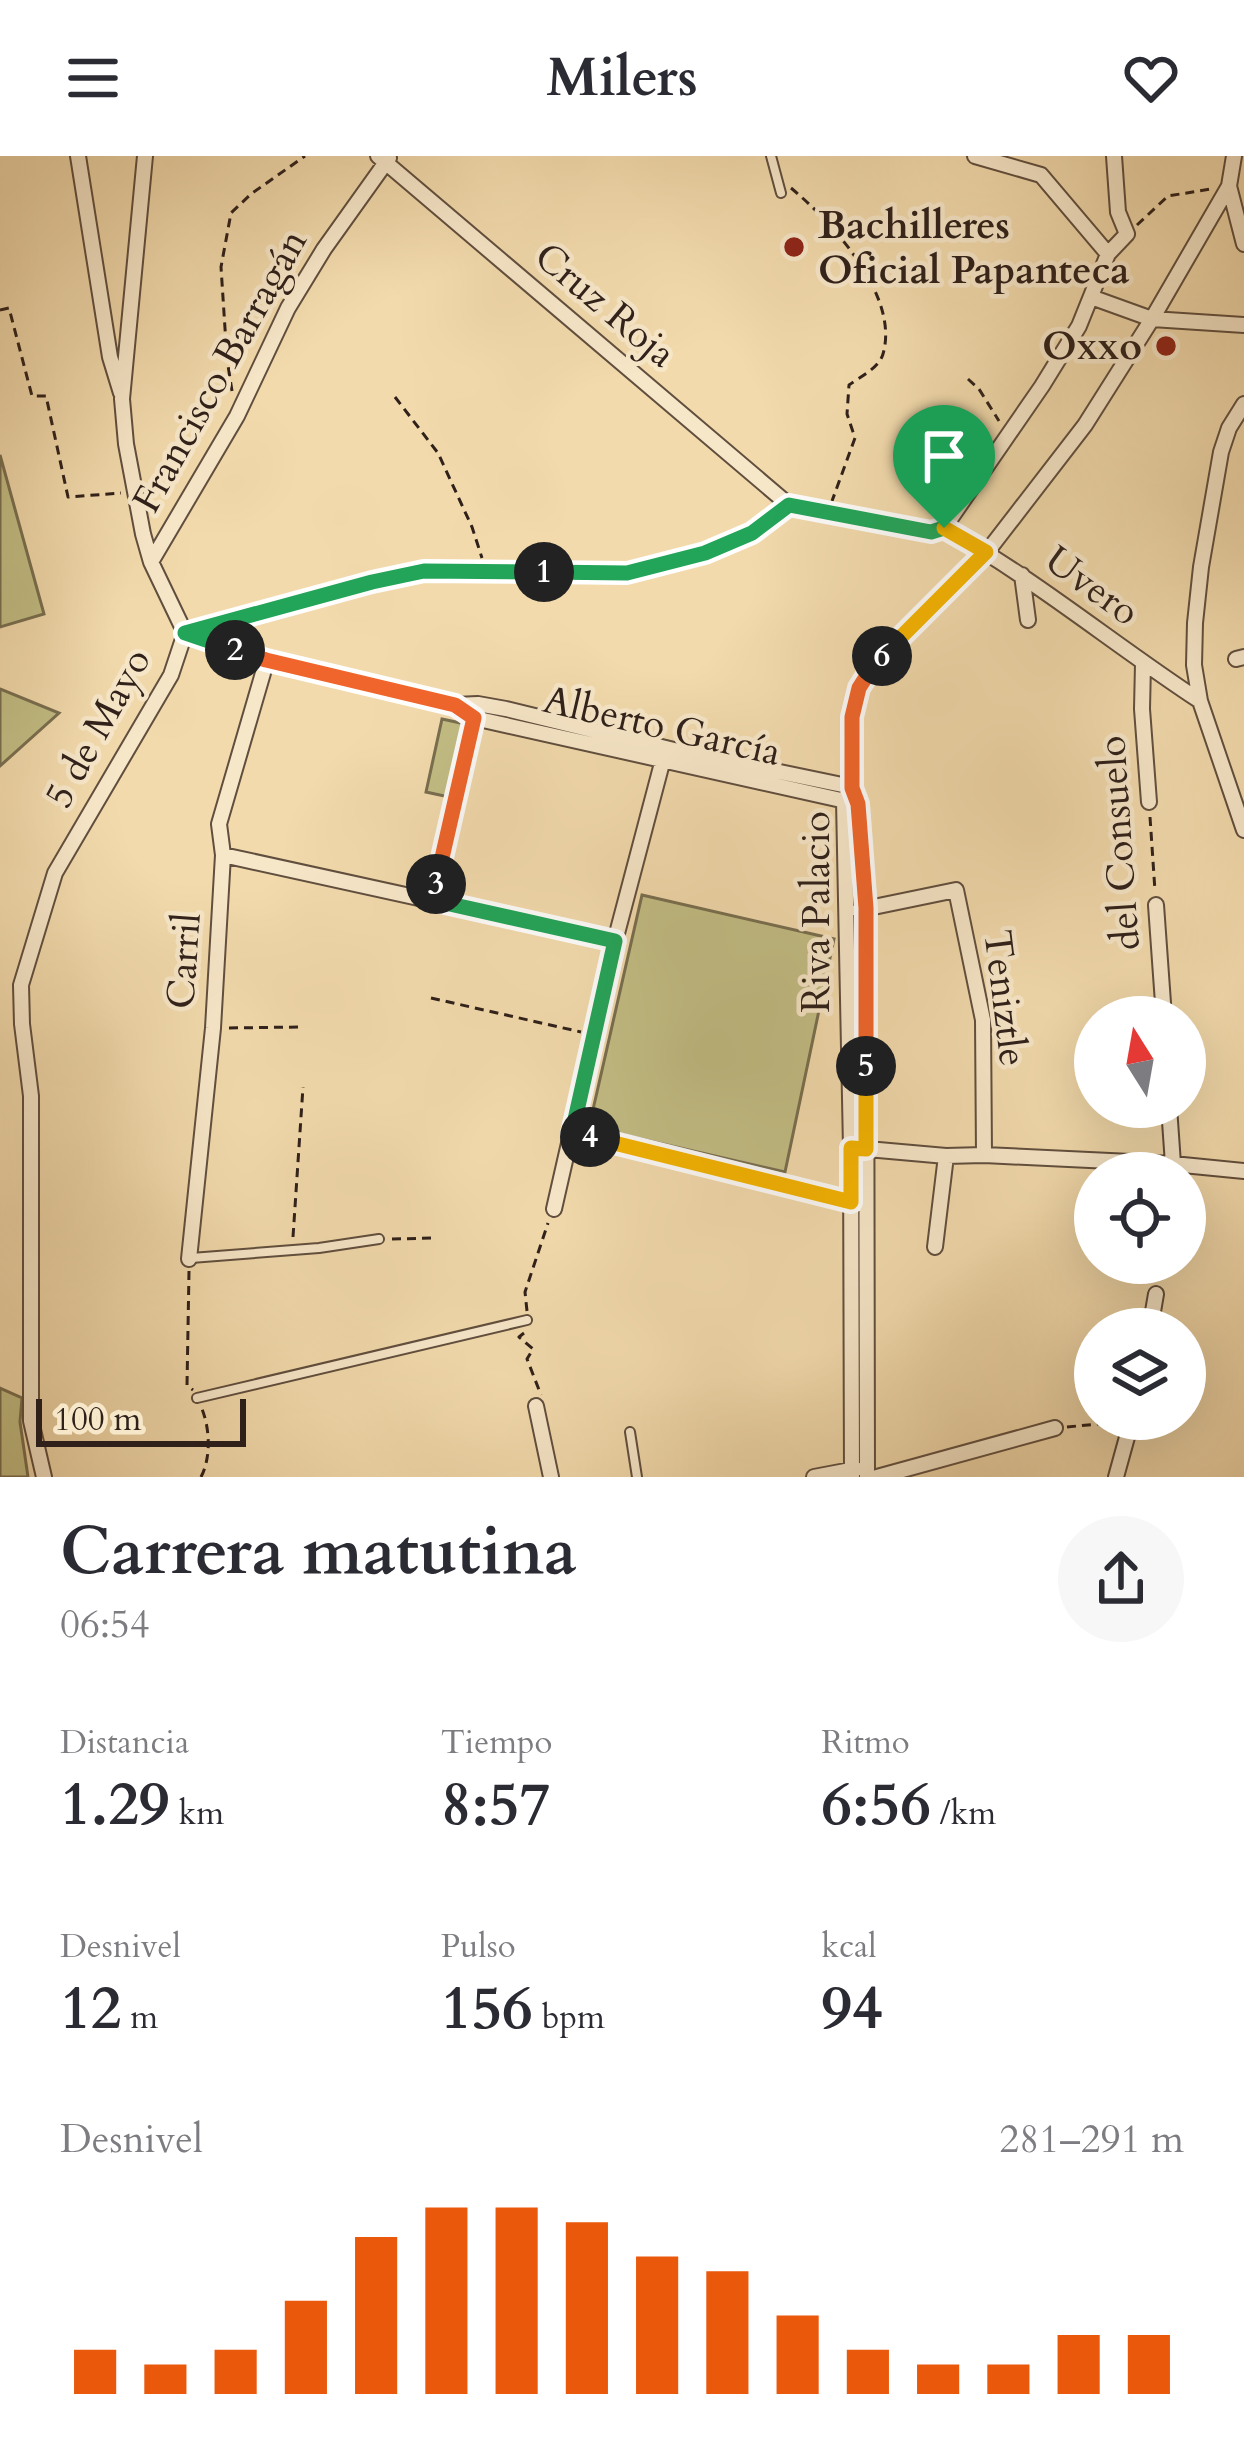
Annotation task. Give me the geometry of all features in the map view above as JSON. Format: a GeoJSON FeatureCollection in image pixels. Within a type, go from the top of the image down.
{"type":"FeatureCollection","features":[{"type":"Feature","properties":{"kind":"street"},"geometry":{"type":"LineString","coordinates":[[78,156],[110,357],[122,399]]}},
{"type":"Feature","properties":{"kind":"street","name":"5 de Mayo"},"geometry":{"type":"LineString","coordinates":[[44,1477],[31,1421],[31,1096],[22,985],[55,873],[170,675],[185,633],[151,562],[126,444],[122,399],[145,156]]}},
{"type":"Feature","properties":{"kind":"street"},"geometry":{"type":"LineString","coordinates":[[975,156],[1041,175],[1108,254]]}},
{"type":"Feature","properties":{"kind":"street"},"geometry":{"type":"LineString","coordinates":[[185,633],[424,571],[627,573],[752,533],[789,505],[931,532],[944,528],[1042,386],[1079,326],[1108,254],[1127,234],[1118,212],[1114,156]]}},
{"type":"Feature","properties":{"kind":"street","name":"Francisco Barragán"},"geometry":{"type":"LineString","coordinates":[[151,562],[237,416],[288,308],[385,158]]}},
{"type":"Feature","properties":{"kind":"street","name":"Cruz Roja"},"geometry":{"type":"LineString","coordinates":[[385,158],[789,505]]}},
{"type":"Feature","properties":{"kind":"street"},"geometry":{"type":"LineString","coordinates":[[1239,158],[1228,186],[1244,244]]}},
{"type":"Feature","properties":{"kind":"street","name":"Riva Palacio"},"geometry":{"type":"LineString","coordinates":[[863,1473],[858,1148],[846,912],[852,717],[859,688],[873,666],[986,552],[1085,425],[1228,186]]}},
{"type":"Feature","properties":{"kind":"street"},"geometry":{"type":"LineString","coordinates":[[1091,297],[1152,319],[1244,325]]}},
{"type":"Feature","properties":{"kind":"street"},"geometry":{"type":"LineString","coordinates":[[1244,404],[1221,452],[1201,567],[1194,665],[1200,701],[1244,830]]}},
{"type":"Feature","properties":{"kind":"street","name":"Uvero"},"geometry":{"type":"LineString","coordinates":[[944,528],[1022,575],[1200,701]]}},
{"type":"Feature","properties":{"kind":"street"},"geometry":{"type":"LineString","coordinates":[[1022,575],[1028,620]]}},
{"type":"Feature","properties":{"kind":"street","name":"Alberto García"},"geometry":{"type":"LineString","coordinates":[[185,633],[266,660],[852,797]]}},
{"type":"Feature","properties":{"kind":"street","name":"del Consuelo"},"geometry":{"type":"LineString","coordinates":[[1143,664],[1149,802]]}},
{"type":"Feature","properties":{"kind":"street","name":"Carril"},"geometry":{"type":"LineString","coordinates":[[189,1258],[213,1028],[224,855],[219,824],[262,674]]}},
{"type":"Feature","properties":{"kind":"street"},"geometry":{"type":"LineString","coordinates":[[432,900],[476,711]]}},
{"type":"Feature","properties":{"kind":"street"},"geometry":{"type":"LineString","coordinates":[[554,1208],[592,1035],[664,754]]}},
{"type":"Feature","properties":{"kind":"street","name":"Riva Palacio"},"geometry":{"type":"LineString","coordinates":[[852,797],[866,908],[858,1148]]}},
{"type":"Feature","properties":{"kind":"street"},"geometry":{"type":"LineString","coordinates":[[224,855],[615,941]]}},
{"type":"Feature","properties":{"kind":"street","name":"Teniztle"},"geometry":{"type":"LineString","coordinates":[[846,912],[956,890],[983,1020],[984,1155]]}},
{"type":"Feature","properties":{"kind":"street","name":"del Consuelo"},"geometry":{"type":"LineString","coordinates":[[1156,905],[1162,996]]}},
{"type":"Feature","properties":{"kind":"street"},"geometry":{"type":"LineString","coordinates":[[572,1133],[859,1204]]}},
{"type":"Feature","properties":{"kind":"street"},"geometry":{"type":"LineString","coordinates":[[858,1148],[1074,1159]]}},
{"type":"Feature","properties":{"kind":"street"},"geometry":{"type":"LineString","coordinates":[[935,1247],[946,1156]]}},
{"type":"Feature","properties":{"kind":"street"},"geometry":{"type":"LineString","coordinates":[[1206,1167],[1244,1171]]}},
{"type":"Feature","properties":{"kind":"street"},"geometry":{"type":"LineString","coordinates":[[1154,1308],[1156,1294]]}},
{"type":"Feature","properties":{"kind":"street"},"geometry":{"type":"LineString","coordinates":[[536,1406],[551,1477]]}},
{"type":"Feature","properties":{"kind":"street"},"geometry":{"type":"LineString","coordinates":[[814,1477],[863,1473],[1055,1429]]}},
{"type":"Feature","properties":{"kind":"street"},"geometry":{"type":"LineString","coordinates":[[1116,1477],[1126,1440]]}},
{"type":"Feature","properties":{"kind":"lane"},"geometry":{"type":"LineString","coordinates":[[770,157],[780,188]]}},
{"type":"Feature","properties":{"kind":"lane"},"geometry":{"type":"LineString","coordinates":[[189,1258],[379,1240]]}},
{"type":"Feature","properties":{"kind":"lane"},"geometry":{"type":"LineString","coordinates":[[197,1398],[527,1319]]}},
{"type":"Feature","properties":{"kind":"lane"},"geometry":{"type":"LineString","coordinates":[[630,1432],[638,1477]]}},
{"type":"Feature","properties":{"kind":"path"},"geometry":{"type":"LineString","coordinates":[[237,416],[227,359],[221,267],[231,213],[305,156]]}},
{"type":"Feature","properties":{"kind":"path"},"geometry":{"type":"LineString","coordinates":[[1127,234],[1168,196],[1228,186]]}},
{"type":"Feature","properties":{"kind":"path"},"geometry":{"type":"LineString","coordinates":[[780,188],[794,189],[856,258],[876,290],[886,322],[884,354],[849,385],[847,414],[855,438],[828,512]]}},
{"type":"Feature","properties":{"kind":"path"},"geometry":{"type":"LineString","coordinates":[[0,310],[9,308],[32,396],[46,396],[68,497],[135,491]]}},
{"type":"Feature","properties":{"kind":"path"},"geometry":{"type":"LineString","coordinates":[[968,379],[1008,432]]}},
{"type":"Feature","properties":{"kind":"path"},"geometry":{"type":"LineString","coordinates":[[395,397],[438,453],[472,526],[485,570]]}},
{"type":"Feature","properties":{"kind":"path","name":"del Consuelo"},"geometry":{"type":"LineString","coordinates":[[1149,802],[1156,905]]}},
{"type":"Feature","properties":{"kind":"path"},"geometry":{"type":"LineString","coordinates":[[431,998],[592,1035]]}},
{"type":"Feature","properties":{"kind":"path"},"geometry":{"type":"LineString","coordinates":[[213,1028],[299,1027]]}},
{"type":"Feature","properties":{"kind":"path"},"geometry":{"type":"LineString","coordinates":[[292,1250],[303,1088]]}},
{"type":"Feature","properties":{"kind":"path"},"geometry":{"type":"LineString","coordinates":[[536,1406],[542,1397],[527,1360],[532,1348],[519,1337],[530,1332],[525,1292],[554,1208]]}},
{"type":"Feature","properties":{"kind":"path"},"geometry":{"type":"LineString","coordinates":[[379,1240],[433,1238]]}},
{"type":"Feature","properties":{"kind":"path"},"geometry":{"type":"LineString","coordinates":[[189,1258],[187,1385],[195,1391],[206,1420],[208,1463],[201,1477]]}},
{"type":"Feature","properties":{"kind":"path"},"geometry":{"type":"LineString","coordinates":[[1156,1294],[1157,1284]]}},
{"type":"Feature","properties":{"kind":"path"},"geometry":{"type":"LineString","coordinates":[[1055,1429],[1074,1427]]}},
{"type":"Feature","properties":{"kind":"shaded area"},"geometry":{"type":"Polygon","coordinates":[[[0,455],[44,614],[0,627],[0,455]]]}},
{"type":"Feature","properties":{"kind":"shaded area"},"geometry":{"type":"Polygon","coordinates":[[[0,689],[59,713],[0,766],[0,689]]]}},
{"type":"Feature","properties":{"kind":"shaded area"},"geometry":{"type":"Polygon","coordinates":[[[442,719],[465,724],[449,797],[426,792],[442,719]]]}},
{"type":"Feature","properties":{"kind":"shaded area"},"geometry":{"type":"Polygon","coordinates":[[[852,819],[856,820],[860,1124],[858,1122],[852,819]]]}},
{"type":"Feature","properties":{"kind":"shaded area"},"geometry":{"type":"Polygon","coordinates":[[[642,895],[834,939],[785,1172],[589,1127],[642,895]]]}},
{"type":"Feature","properties":{"kind":"shaded area"},"geometry":{"type":"Polygon","coordinates":[[[0,1388],[22,1398],[20,1422],[28,1477],[0,1477],[0,1388]]]}},
{"type":"Feature","properties":{"kind":"place","name":"Bachilleres Oficial Papanteca"},"geometry":{"type":"Point","coordinates":[794,247]}},
{"type":"Feature","properties":{"kind":"place","name":"Oxxo"},"geometry":{"type":"Point","coordinates":[1166,346]}},
{"type":"Feature","properties":{"kind":"route"},"geometry":{"type":"LineString","coordinates":[[789,505],[931,532],[944,528],[986,552],[873,666],[859,688],[852,717],[852,788],[858,804],[866,908],[866,1149],[851,1148],[851,1202],[572,1133],[615,941],[432,900],[474,718],[455,705],[266,660],[185,633],[424,571],[627,573],[705,553],[752,533],[789,505]]}}]}
